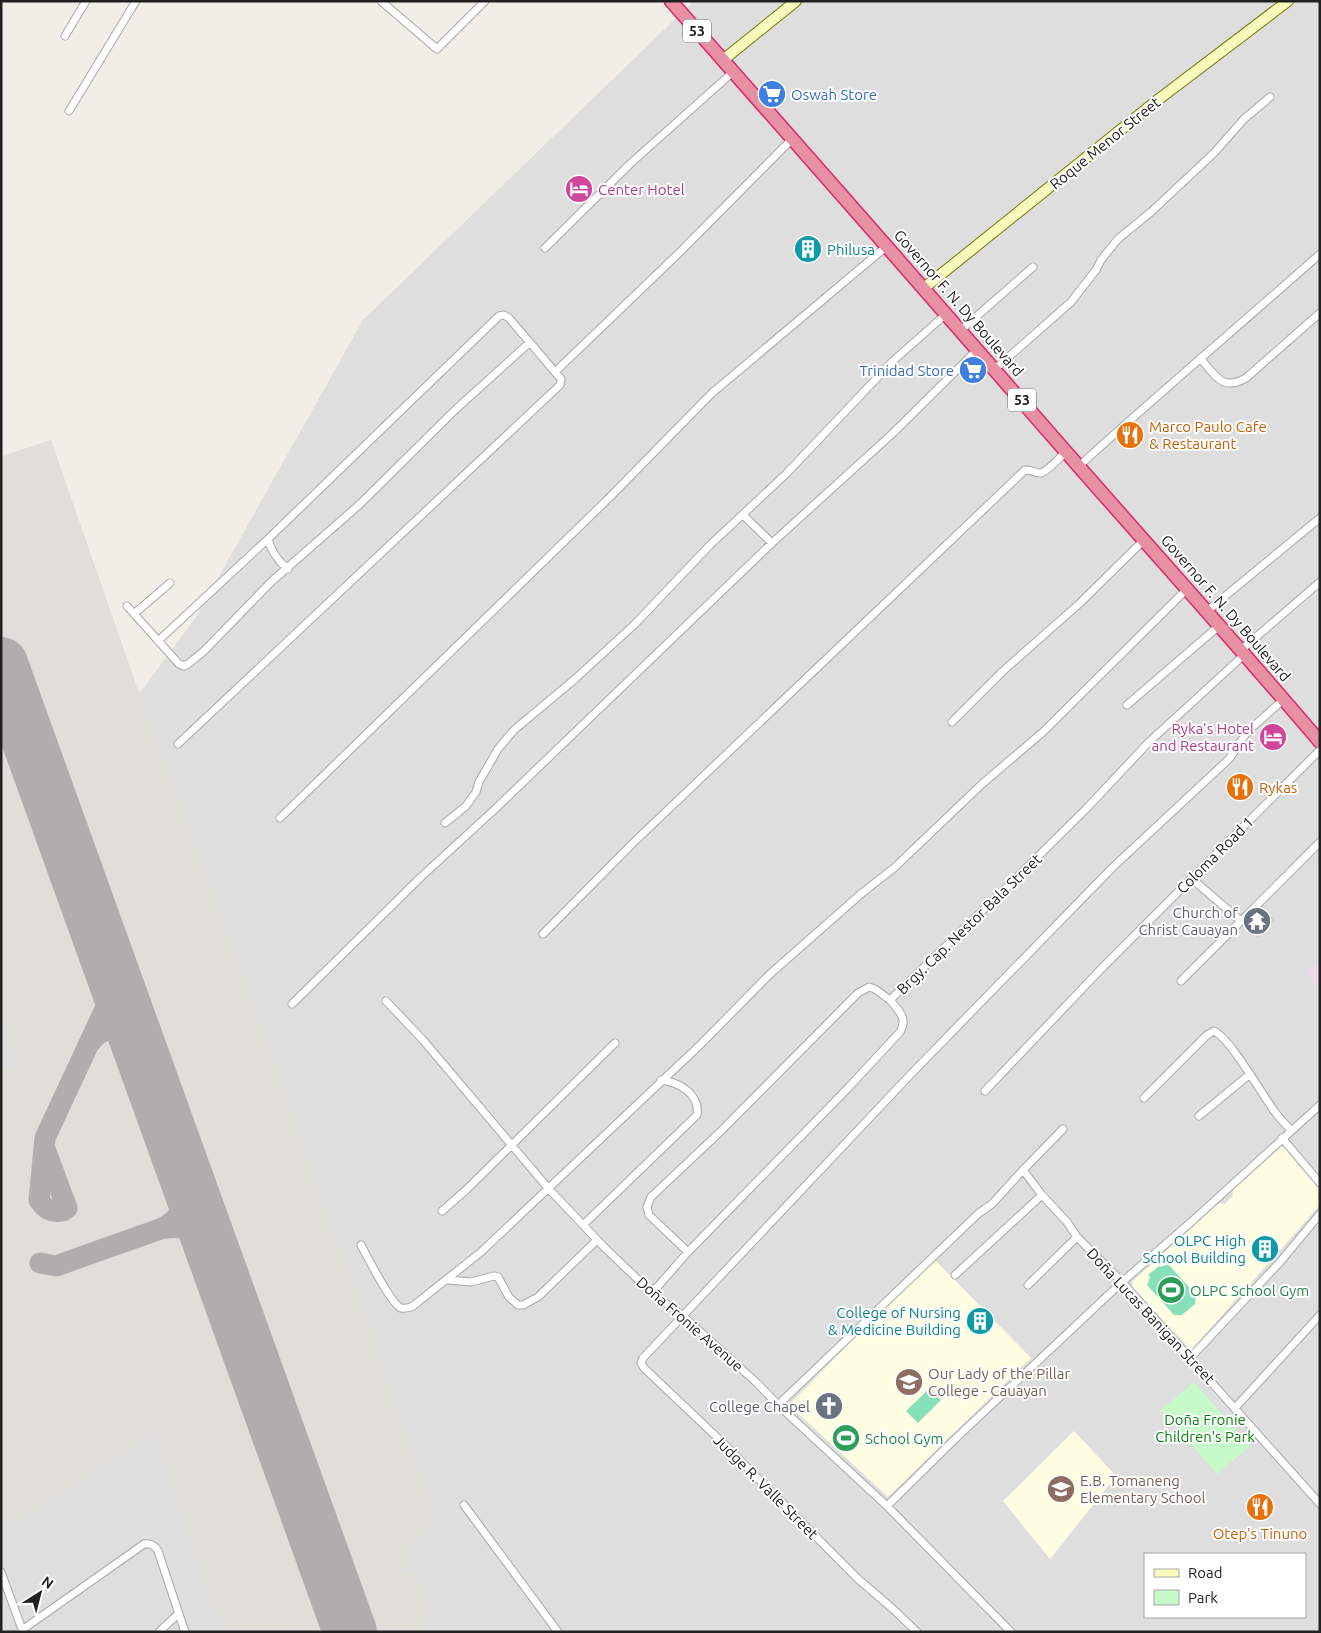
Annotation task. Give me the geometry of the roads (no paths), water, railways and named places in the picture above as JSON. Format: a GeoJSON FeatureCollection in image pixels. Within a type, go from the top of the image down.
{"type":"FeatureCollection","features":[{"type":"Feature","properties":{"kind":"highway","name":"Governor F. N. Dy Boulevard"},"geometry":{"type":"LineString","coordinates":[[671,1],[1220,625],[1320,742]]}},
{"type":"Feature","properties":{"kind":"street"},"geometry":{"type":"LineString","coordinates":[[65,36],[86,1]]}},
{"type":"Feature","properties":{"kind":"street"},"geometry":{"type":"LineString","coordinates":[[69,112],[136,1]]}},
{"type":"Feature","properties":{"kind":"street"},"geometry":{"type":"LineString","coordinates":[[381,1],[437,49],[485,1]]}},
{"type":"Feature","properties":{"kind":"street"},"geometry":{"type":"LineString","coordinates":[[723,60],[796,1]]}},
{"type":"Feature","properties":{"kind":"street","name":"Roque Menor Street"},"geometry":{"type":"LineString","coordinates":[[924,288],[1159,100],[1288,1]]}},
{"type":"Feature","properties":{"kind":"street"},"geometry":{"type":"LineString","coordinates":[[545,248],[631,163],[733,72]]}},
{"type":"Feature","properties":{"kind":"street"},"geometry":{"type":"LineString","coordinates":[[995,369],[1071,302],[1118,239],[1151,212],[1227,139],[1244,119],[1270,97]]}},
{"type":"Feature","properties":{"kind":"street"},"geometry":{"type":"LineString","coordinates":[[555,372],[680,252],[792,139]]}},
{"type":"Feature","properties":{"kind":"street"},"geometry":{"type":"LineString","coordinates":[[280,818],[610,496],[712,393],[888,246]]}},
{"type":"Feature","properties":{"kind":"street"},"geometry":{"type":"LineString","coordinates":[[1079,466],[1320,254]]}},
{"type":"Feature","properties":{"kind":"street"},"geometry":{"type":"LineString","coordinates":[[961,330],[1033,267]]}},
{"type":"Feature","properties":{"kind":"street"},"geometry":{"type":"LineString","coordinates":[[445,823],[466,806],[476,792],[479,782],[498,749],[514,730],[575,679],[635,624],[710,545],[786,474],[893,361],[946,314]]}},
{"type":"Feature","properties":{"kind":"street"},"geometry":{"type":"LineString","coordinates":[[1200,358],[1224,383],[1236,384],[1246,378],[1320,314]]}},
{"type":"Feature","properties":{"kind":"street"},"geometry":{"type":"LineString","coordinates":[[158,641],[268,539],[500,316],[504,315],[509,318],[561,379],[561,383],[558,386],[178,744]]}},
{"type":"Feature","properties":{"kind":"street"},"geometry":{"type":"LineString","coordinates":[[127,606],[179,664],[184,666],[188,664],[204,652],[271,582],[359,505],[455,410],[529,343]]}},
{"type":"Feature","properties":{"kind":"street"},"geometry":{"type":"LineString","coordinates":[[292,1004],[422,876],[493,811],[772,544],[892,434],[978,349]]}},
{"type":"Feature","properties":{"kind":"street"},"geometry":{"type":"LineString","coordinates":[[543,934],[633,843],[838,650],[994,498],[1025,470],[1041,473],[1066,451]]}},
{"type":"Feature","properties":{"kind":"street"},"geometry":{"type":"LineString","coordinates":[[742,514],[772,544]]}},
{"type":"Feature","properties":{"kind":"street"},"geometry":{"type":"LineString","coordinates":[[1207,611],[1320,518]]}},
{"type":"Feature","properties":{"kind":"street"},"geometry":{"type":"LineString","coordinates":[[268,539],[270,547],[281,563],[288,569]]}},
{"type":"Feature","properties":{"kind":"street"},"geometry":{"type":"LineString","coordinates":[[952,722],[1003,671],[1080,603],[1144,540]]}},
{"type":"Feature","properties":{"kind":"street","name":"Brgy. Cap. Nestor Bala Street"},"geometry":{"type":"LineString","coordinates":[[652,1293],[688,1252],[900,1032],[905,1023],[904,1018],[890,1000],[1085,810],[1149,742],[1320,582]]}},
{"type":"Feature","properties":{"kind":"street"},"geometry":{"type":"LineString","coordinates":[[134,614],[170,583]]}},
{"type":"Feature","properties":{"kind":"street"},"geometry":{"type":"LineString","coordinates":[[360,1244],[370,1264],[400,1308],[407,1309],[413,1306],[448,1280],[620,1122],[808,939],[894,868],[982,784],[1043,732],[1187,589]]}},
{"type":"Feature","properties":{"kind":"street"},"geometry":{"type":"LineString","coordinates":[[1127,705],[1220,625]]}},
{"type":"Feature","properties":{"kind":"street","name":"Judge R. Valle Street"},"geometry":{"type":"LineString","coordinates":[[917,1632],[893,1608],[858,1578],[721,1441],[644,1368],[643,1358],[918,1067],[1113,867],[1229,759],[1247,732],[1284,699]]}},
{"type":"Feature","properties":{"kind":"street","name":"Coloma Road 1"},"geometry":{"type":"LineString","coordinates":[[985,1090],[1101,969],[1320,750]]}},
{"type":"Feature","properties":{"kind":"street"},"geometry":{"type":"LineString","coordinates":[[1181,982],[1240,920],[1320,842]]}},
{"type":"Feature","properties":{"kind":"street"},"geometry":{"type":"LineString","coordinates":[[1192,879],[1240,920]]}},
{"type":"Feature","properties":{"kind":"street"},"geometry":{"type":"LineString","coordinates":[[688,1252],[649,1215],[647,1207],[651,1198],[858,994],[869,987],[890,1000]]}},
{"type":"Feature","properties":{"kind":"street","name":"Doña Fronie Avenue"},"geometry":{"type":"LineString","coordinates":[[386,1000],[423,1040],[548,1188],[582,1225],[652,1293],[683,1316],[887,1506],[1011,1632]]}},
{"type":"Feature","properties":{"kind":"street"},"geometry":{"type":"LineString","coordinates":[[1144,1098],[1207,1035],[1214,1031],[1221,1036],[1250,1074],[1276,1114],[1291,1130]]}},
{"type":"Feature","properties":{"kind":"street"},"geometry":{"type":"LineString","coordinates":[[442,1211],[615,1043]]}},
{"type":"Feature","properties":{"kind":"street"},"geometry":{"type":"LineString","coordinates":[[1199,1116],[1250,1074]]}},
{"type":"Feature","properties":{"kind":"street"},"geometry":{"type":"LineString","coordinates":[[582,1225],[697,1115],[698,1106],[683,1086],[661,1080]]}},
{"type":"Feature","properties":{"kind":"street"},"geometry":{"type":"LineString","coordinates":[[887,1506],[954,1440],[1122,1282],[1196,1218],[1320,1105]]}},
{"type":"Feature","properties":{"kind":"street"},"geometry":{"type":"LineString","coordinates":[[778,1405],[966,1226],[992,1204],[1063,1129]]}},
{"type":"Feature","properties":{"kind":"street"},"geometry":{"type":"LineString","coordinates":[[1282,1138],[1320,1182]]}},
{"type":"Feature","properties":{"kind":"street","name":"Doña Lucas Banigan Street"},"geometry":{"type":"LineString","coordinates":[[1023,1170],[1042,1196],[1067,1222],[1077,1236],[1191,1357],[1318,1498]]}},
{"type":"Feature","properties":{"kind":"street"},"geometry":{"type":"LineString","coordinates":[[954,1275],[1042,1196]]}},
{"type":"Feature","properties":{"kind":"street"},"geometry":{"type":"LineString","coordinates":[[1191,1357],[1280,1262],[1320,1214]]}},
{"type":"Feature","properties":{"kind":"street"},"geometry":{"type":"LineString","coordinates":[[1028,1286],[1077,1236]]}},
{"type":"Feature","properties":{"kind":"street"},"geometry":{"type":"LineString","coordinates":[[448,1280],[472,1282],[494,1276],[498,1277],[513,1302],[524,1306],[538,1297],[597,1240]]}},
{"type":"Feature","properties":{"kind":"street"},"geometry":{"type":"LineString","coordinates":[[1235,1408],[1320,1315]]}},
{"type":"Feature","properties":{"kind":"street"},"geometry":{"type":"LineString","coordinates":[[464,1505],[558,1632]]}},
{"type":"Feature","properties":{"kind":"street"},"geometry":{"type":"LineString","coordinates":[[1,1572],[23,1631],[148,1543],[158,1551],[185,1632]]}},
{"type":"Feature","properties":{"kind":"street"},"geometry":{"type":"LineString","coordinates":[[159,1632],[178,1614]]}},
{"type":"Feature","properties":{"kind":"place","name":"Oswah Store"},"geometry":{"type":"Point","coordinates":[772,94]}},
{"type":"Feature","properties":{"kind":"place","name":"Center Hotel"},"geometry":{"type":"Point","coordinates":[579,189]}},
{"type":"Feature","properties":{"kind":"place","name":"Philusa"},"geometry":{"type":"Point","coordinates":[808,249]}},
{"type":"Feature","properties":{"kind":"place","name":"Trinidad Store"},"geometry":{"type":"Point","coordinates":[973,370]}},
{"type":"Feature","properties":{"kind":"place","name":"Marco Paulo Cafe & Restaurant"},"geometry":{"type":"Point","coordinates":[1130,435]}},
{"type":"Feature","properties":{"kind":"place","name":"Ryka's Hotel and Restaurant"},"geometry":{"type":"Point","coordinates":[1273,737]}},
{"type":"Feature","properties":{"kind":"place","name":"Rykas"},"geometry":{"type":"Point","coordinates":[1240,787]}},
{"type":"Feature","properties":{"kind":"place","name":"Church of Christ Cauayan"},"geometry":{"type":"Point","coordinates":[1257,921]}},
{"type":"Feature","properties":{"kind":"place","name":"OLPC High School Building"},"geometry":{"type":"Point","coordinates":[1265,1249]}},
{"type":"Feature","properties":{"kind":"place","name":"OLPC School Gym"},"geometry":{"type":"Point","coordinates":[1171,1290]}},
{"type":"Feature","properties":{"kind":"place","name":"College of Nursing & Medicine Building"},"geometry":{"type":"Point","coordinates":[980,1321]}},
{"type":"Feature","properties":{"kind":"place","name":"Our Lady of the Pillar College - Cauayan"},"geometry":{"type":"Point","coordinates":[909,1382]}},
{"type":"Feature","properties":{"kind":"place","name":"College Chapel"},"geometry":{"type":"Point","coordinates":[829,1406]}},
{"type":"Feature","properties":{"kind":"place","name":"School Gym"},"geometry":{"type":"Point","coordinates":[846,1438]}},
{"type":"Feature","properties":{"kind":"place","name":"E.B. Tomaneng Elementary School"},"geometry":{"type":"Point","coordinates":[1061,1489]}},
{"type":"Feature","properties":{"kind":"place","name":"Otep's Tinuno"},"geometry":{"type":"Point","coordinates":[1260,1507]}},
{"type":"Feature","properties":{"kind":"park label","name":"Doña Fronie Children's Park"},"geometry":{"type":"Point","coordinates":[1205,1428]}}]}
